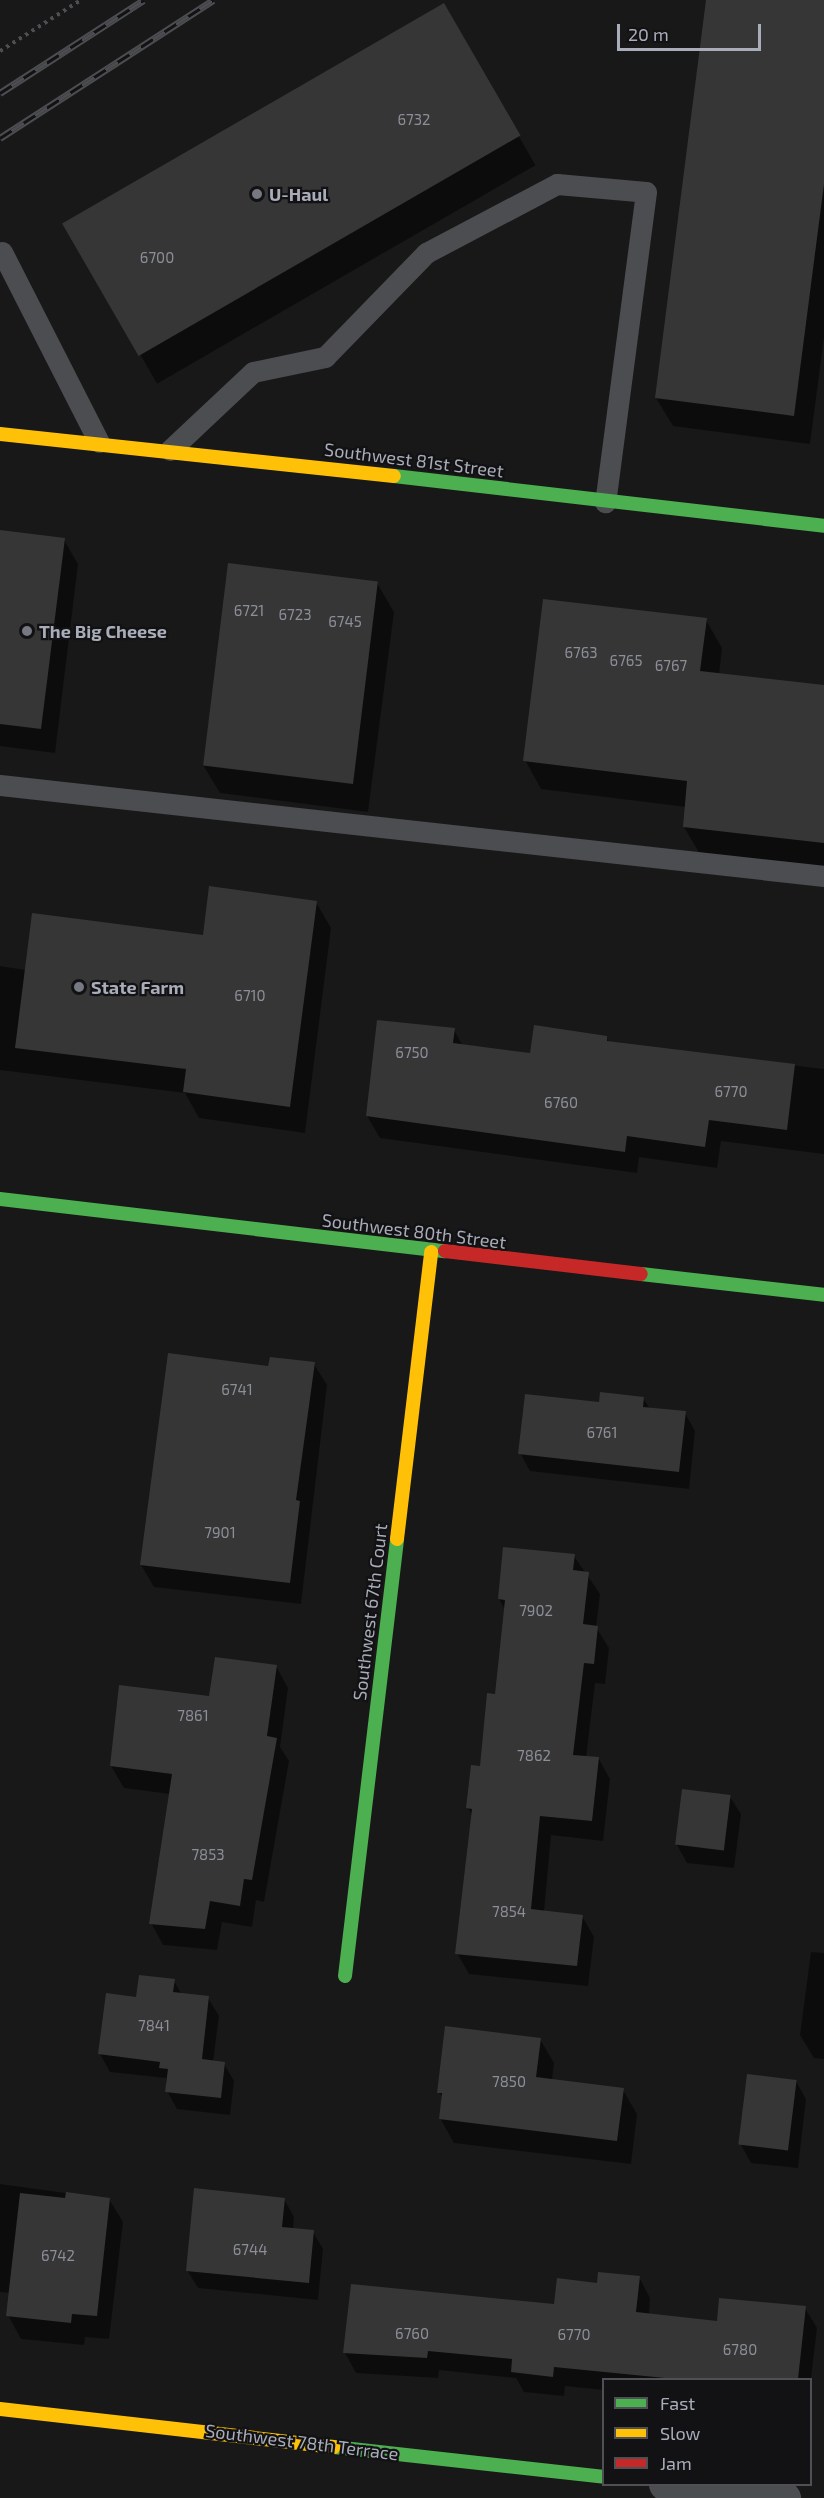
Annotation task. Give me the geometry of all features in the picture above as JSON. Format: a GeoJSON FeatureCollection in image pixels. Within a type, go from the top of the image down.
{"type":"FeatureCollection","features":[{"type":"Feature","properties":{"kind":"street","name":"Southwest 81st Street"},"geometry":{"type":"LineString","coordinates":[[0,434],[99,442],[824,526]]}},
{"type":"Feature","properties":{"kind":"street","name":"Southwest 80th Street"},"geometry":{"type":"LineString","coordinates":[[0,1199],[431,1252],[824,1296]]}},
{"type":"Feature","properties":{"kind":"street","name":"Southwest 67th Court"},"geometry":{"type":"LineString","coordinates":[[345,1976],[431,1252]]}},
{"type":"Feature","properties":{"kind":"street","name":"Southwest 78th Terrace"},"geometry":{"type":"LineString","coordinates":[[0,2409],[602,2477]]}},
{"type":"Feature","properties":{"kind":"street"},"geometry":{"type":"LineString","coordinates":[[682,2486],[784,2498]]}},
{"type":"Feature","properties":{"kind":"lane"},"geometry":{"type":"LineString","coordinates":[[170,450],[253,372],[325,357],[426,253],[557,184],[646,192],[605,502]]}},
{"type":"Feature","properties":{"kind":"lane"},"geometry":{"type":"LineString","coordinates":[[3,252],[99,442]]}},
{"type":"Feature","properties":{"kind":"lane"},"geometry":{"type":"LineString","coordinates":[[0,785],[824,876]]}},
{"type":"Feature","properties":{"kind":"path"},"geometry":{"type":"LineString","coordinates":[[0,51],[81,0]]}},
{"type":"Feature","properties":{"kind":"building"},"geometry":{"type":"Polygon","coordinates":[[[706,0],[824,0],[824,184],[794,416],[655,398],[706,0]]]}},
{"type":"Feature","properties":{"kind":"building"},"geometry":{"type":"Polygon","coordinates":[[[444,3],[520,136],[139,356],[62,224],[444,3]]]}},
{"type":"Feature","properties":{"kind":"building","name":"The Big Cheese"},"geometry":{"type":"Polygon","coordinates":[[[0,530],[65,538],[41,729],[0,724],[0,530]]]}},
{"type":"Feature","properties":{"kind":"building"},"geometry":{"type":"Polygon","coordinates":[[[228,563],[378,581],[353,784],[203,765],[228,563]]]}},
{"type":"Feature","properties":{"kind":"building"},"geometry":{"type":"Polygon","coordinates":[[[543,599],[707,618],[700,671],[824,685],[824,843],[683,827],[687,781],[523,761],[543,599]]]}},
{"type":"Feature","properties":{"kind":"building"},"geometry":{"type":"Polygon","coordinates":[[[209,886],[317,901],[290,1107],[183,1092],[186,1069],[15,1048],[32,913],[203,935],[209,886]]]}},
{"type":"Feature","properties":{"kind":"building"},"geometry":{"type":"Polygon","coordinates":[[[377,1020],[455,1028],[453,1043],[530,1053],[534,1025],[607,1036],[607,1041],[795,1064],[787,1130],[709,1120],[705,1147],[627,1136],[625,1152],[366,1116],[377,1020]]]}},
{"type":"Feature","properties":{"kind":"building"},"geometry":{"type":"Polygon","coordinates":[[[168,1353],[268,1366],[270,1357],[315,1362],[296,1500],[300,1501],[290,1583],[140,1565],[168,1353]]]}},
{"type":"Feature","properties":{"kind":"building"},"geometry":{"type":"Polygon","coordinates":[[[600,1392],[644,1397],[643,1407],[686,1411],[679,1472],[518,1454],[525,1394],[599,1402],[600,1392]]]}},
{"type":"Feature","properties":{"kind":"building"},"geometry":{"type":"Polygon","coordinates":[[[503,1547],[575,1554],[573,1570],[589,1572],[583,1624],[598,1626],[594,1664],[584,1663],[573,1755],[599,1757],[592,1821],[540,1816],[531,1909],[583,1915],[577,1966],[455,1954],[472,1809],[466,1808],[471,1765],[480,1766],[487,1693],[495,1694],[505,1600],[498,1599],[503,1547]]]}},
{"type":"Feature","properties":{"kind":"building"},"geometry":{"type":"Polygon","coordinates":[[[215,1657],[277,1665],[267,1736],[277,1738],[252,1880],[244,1879],[240,1906],[210,1901],[205,1929],[149,1924],[172,1774],[110,1766],[119,1685],[209,1696],[215,1657]]]}},
{"type":"Feature","properties":{"kind":"building"},"geometry":{"type":"Polygon","coordinates":[[[682,1789],[731,1795],[724,1851],[675,1845],[682,1789]]]}},
{"type":"Feature","properties":{"kind":"building"},"geometry":{"type":"Polygon","coordinates":[[[139,1975],[175,1979],[173,1992],[209,1996],[202,2059],[225,2062],[221,2098],[165,2092],[168,2069],[159,2068],[160,2062],[98,2054],[106,1993],[136,1997],[139,1975]]]}},
{"type":"Feature","properties":{"kind":"building"},"geometry":{"type":"Polygon","coordinates":[[[445,2026],[541,2038],[536,2077],[624,2088],[617,2141],[439,2119],[442,2093],[437,2093],[445,2026]]]}},
{"type":"Feature","properties":{"kind":"building"},"geometry":{"type":"Polygon","coordinates":[[[747,2074],[797,2080],[788,2151],[738,2144],[747,2074]]]}},
{"type":"Feature","properties":{"kind":"building"},"geometry":{"type":"Polygon","coordinates":[[[194,2188],[285,2198],[282,2227],[314,2230],[309,2283],[186,2271],[194,2188]]]}},
{"type":"Feature","properties":{"kind":"building"},"geometry":{"type":"Polygon","coordinates":[[[66,2192],[110,2198],[97,2316],[72,2314],[71,2323],[6,2316],[20,2193],[65,2198],[66,2192]]]}},
{"type":"Feature","properties":{"kind":"building"},"geometry":{"type":"Polygon","coordinates":[[[598,2272],[640,2276],[636,2312],[717,2321],[719,2298],[806,2306],[798,2378],[665,2378],[554,2367],[553,2377],[511,2372],[512,2359],[428,2351],[427,2358],[343,2353],[351,2284],[554,2304],[557,2278],[597,2283],[598,2272]]]}},
{"type":"Feature","properties":{"kind":"railway"},"geometry":{"type":"LineString","coordinates":[[0,93],[144,0]]}},
{"type":"Feature","properties":{"kind":"railway"},"geometry":{"type":"LineString","coordinates":[[0,138],[213,0]]}},
{"type":"Feature","properties":{"kind":"traffic: fast"},"geometry":{"type":"LineString","coordinates":[[394,476],[824,526]]}},
{"type":"Feature","properties":{"kind":"traffic: fast"},"geometry":{"type":"LineString","coordinates":[[0,1199],[445,1251]]}},
{"type":"Feature","properties":{"kind":"traffic: fast"},"geometry":{"type":"LineString","coordinates":[[641,1274],[824,1295]]}},
{"type":"Feature","properties":{"kind":"traffic: fast"},"geometry":{"type":"LineString","coordinates":[[345,1976],[397,1539]]}},
{"type":"Feature","properties":{"kind":"traffic: fast"},"geometry":{"type":"LineString","coordinates":[[334,2447],[602,2477]]}},
{"type":"Feature","properties":{"kind":"traffic: slow"},"geometry":{"type":"LineString","coordinates":[[0,434],[394,476]]}},
{"type":"Feature","properties":{"kind":"traffic: slow"},"geometry":{"type":"LineString","coordinates":[[397,1539],[431,1252]]}},
{"type":"Feature","properties":{"kind":"traffic: slow"},"geometry":{"type":"LineString","coordinates":[[0,2409],[334,2447]]}},
{"type":"Feature","properties":{"kind":"traffic: jam"},"geometry":{"type":"LineString","coordinates":[[445,1251],[641,1274]]}},
{"type":"Feature","properties":{"kind":"place","name":"U-Haul"},"geometry":{"type":"Point","coordinates":[257,194]}},
{"type":"Feature","properties":{"kind":"place","name":"The Big Cheese"},"geometry":{"type":"Point","coordinates":[27,631]}},
{"type":"Feature","properties":{"kind":"place","name":"State Farm"},"geometry":{"type":"Point","coordinates":[79,987]}}]}
